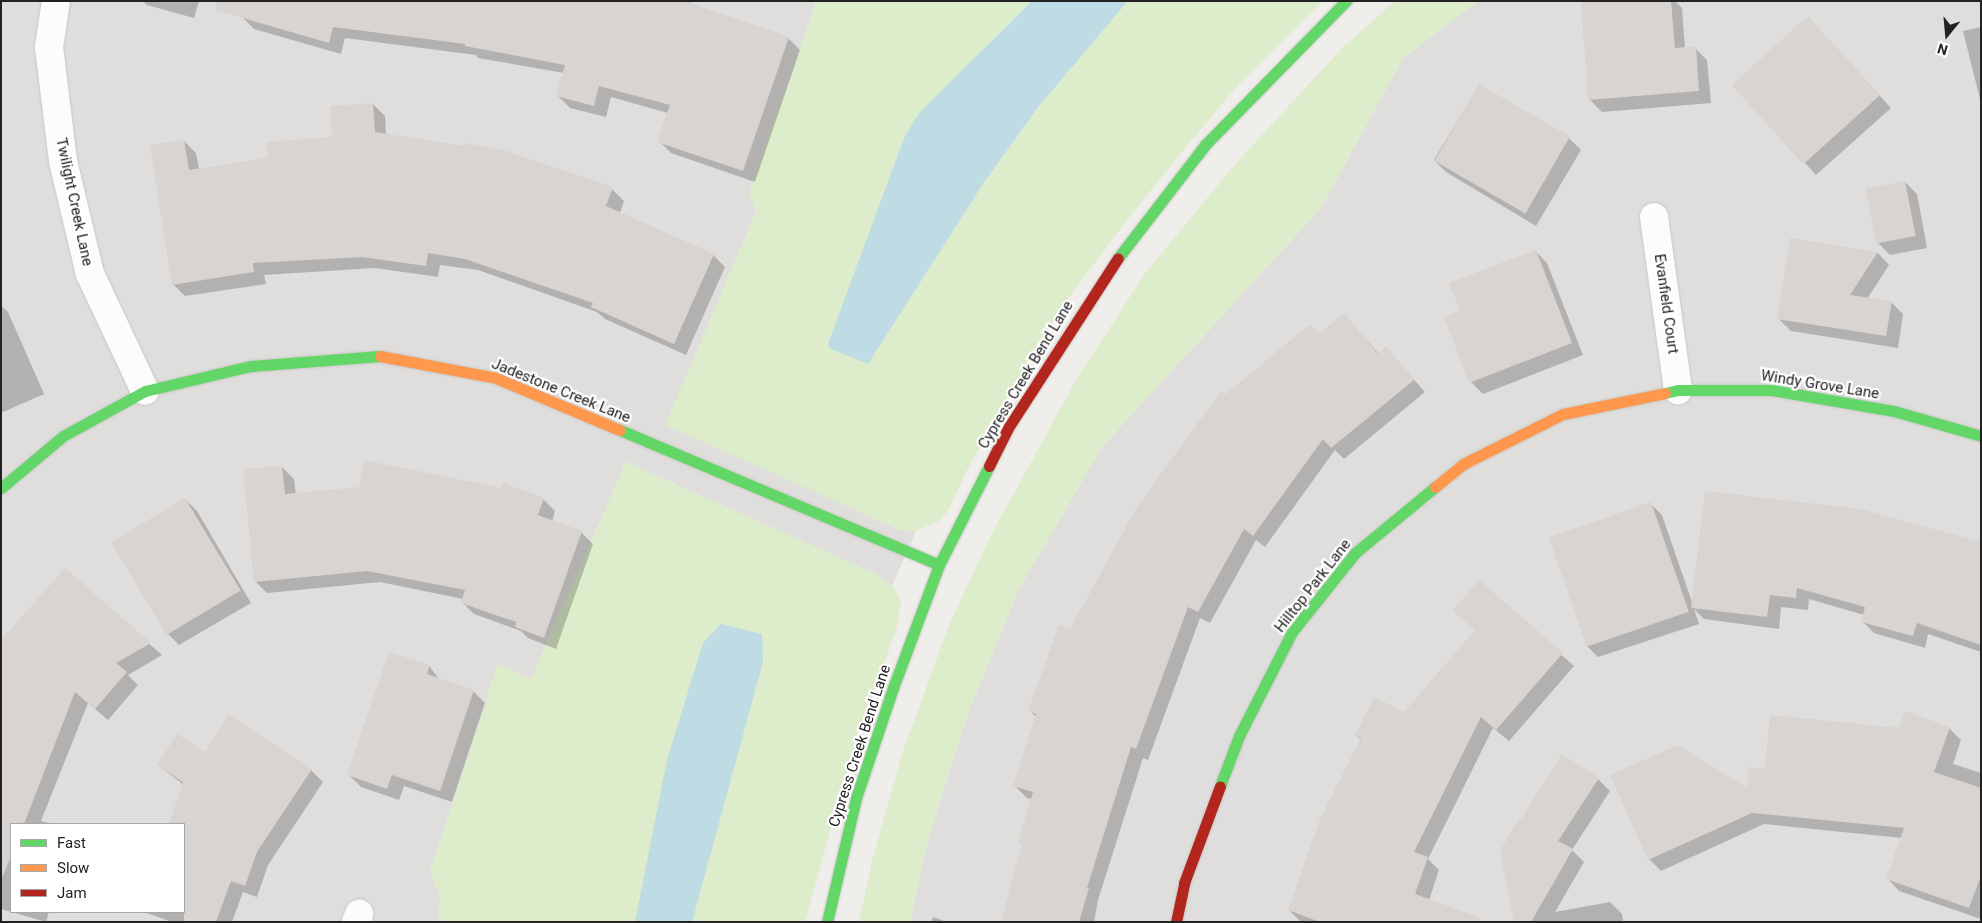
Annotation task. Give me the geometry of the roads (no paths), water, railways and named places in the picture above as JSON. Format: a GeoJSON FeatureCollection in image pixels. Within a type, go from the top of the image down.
{"type":"FeatureCollection","features":[{"type":"Feature","properties":{"kind":"street","name":"Twilight Creek Lane"},"geometry":{"type":"LineString","coordinates":[[56,1],[49,47],[63,161],[90,274],[145,391]]}},
{"type":"Feature","properties":{"kind":"street","name":"Cypress Creek Bend Lane"},"geometry":{"type":"LineString","coordinates":[[827,922],[856,798],[892,688],[939,564],[1008,428],[1108,271],[1205,145],[1346,1]]}},
{"type":"Feature","properties":{"kind":"street","name":"Evanfield Court"},"geometry":{"type":"LineString","coordinates":[[1654,217],[1678,390]]}},
{"type":"Feature","properties":{"kind":"street","name":"Jadestone Creek Lane"},"geometry":{"type":"LineString","coordinates":[[1,488],[63,436],[145,391],[251,366],[380,356],[496,378],[939,564]]}},
{"type":"Feature","properties":{"kind":"street","name":"Windy Grove Lane"},"geometry":{"type":"LineString","coordinates":[[1563,414],[1678,390],[1772,390],[1894,411],[1981,436]]}},
{"type":"Feature","properties":{"kind":"street","name":"Hilltop Park Lane"},"geometry":{"type":"LineString","coordinates":[[1176,922],[1184,883],[1239,736],[1292,632],[1355,553],[1463,464],[1563,414]]}},
{"type":"Feature","properties":{"kind":"water"},"geometry":{"type":"Polygon","coordinates":[[[1032,1],[1128,1],[1039,106],[985,181],[868,364],[829,348],[828,344],[904,138],[919,113],[1032,1]]]}},
{"type":"Feature","properties":{"kind":"water"},"geometry":{"type":"Polygon","coordinates":[[[721,624],[762,634],[763,662],[692,922],[635,922],[667,760],[703,643],[721,624]]]}}]}
